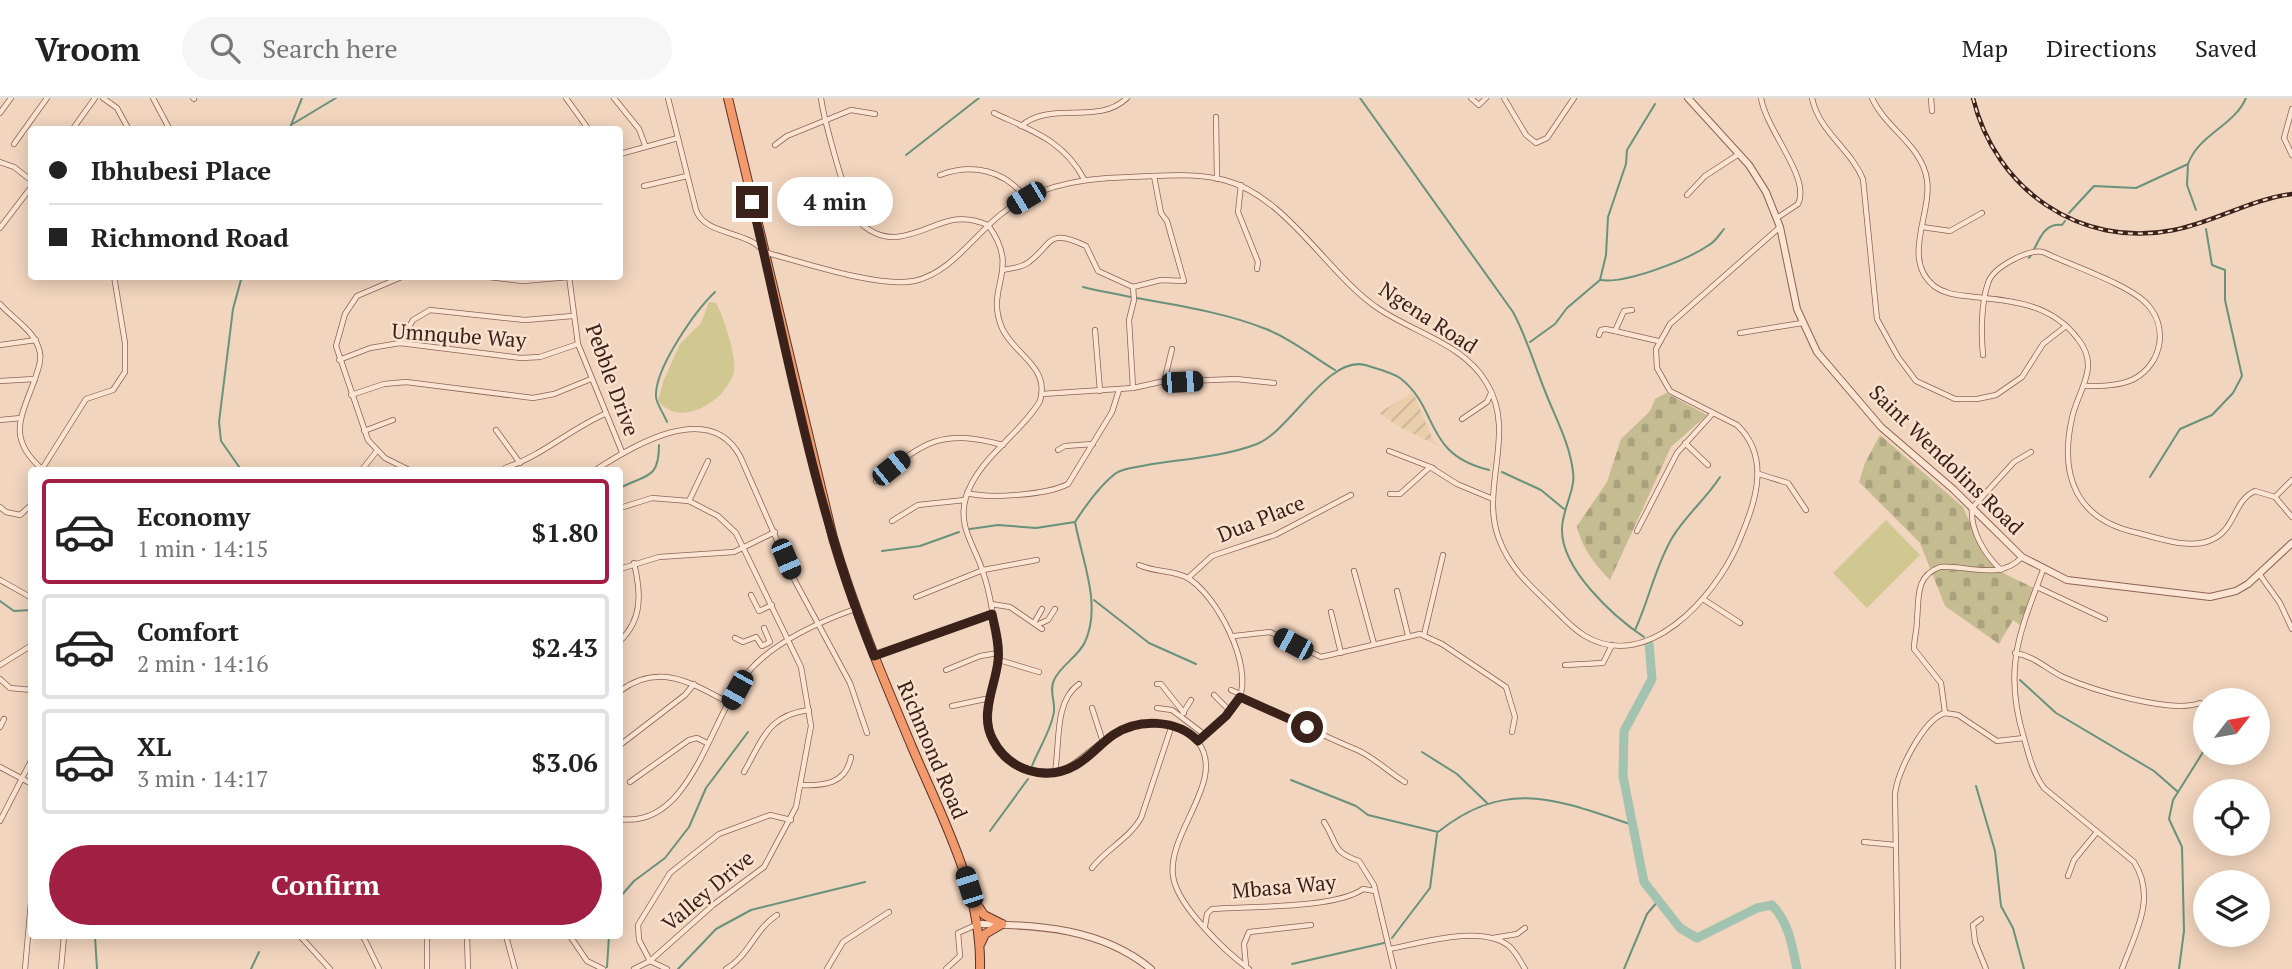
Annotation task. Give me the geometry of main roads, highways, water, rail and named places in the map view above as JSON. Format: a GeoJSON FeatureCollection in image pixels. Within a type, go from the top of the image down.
{"type":"FeatureCollection","features":[{"type":"Feature","properties":{"kind":"highway","name":"Richmond Road"},"geometry":{"type":"LineString","coordinates":[[728,98],[821,493],[855,609],[969,887],[978,924],[980,969]]}},
{"type":"Feature","properties":{"kind":"highway"},"geometry":{"type":"LineString","coordinates":[[969,887],[980,911],[1002,924],[985,934],[980,945]]}},
{"type":"Feature","properties":{"kind":"waterway"},"geometry":{"type":"LineString","coordinates":[[291,126],[302,98]]}},
{"type":"Feature","properties":{"kind":"waterway"},"geometry":{"type":"LineString","coordinates":[[291,125],[336,98]]}},
{"type":"Feature","properties":{"kind":"waterway"},"geometry":{"type":"LineString","coordinates":[[906,155],[979,98]]}},
{"type":"Feature","properties":{"kind":"waterway"},"geometry":{"type":"LineString","coordinates":[[1360,98],[1513,312],[1569,451],[1573,485],[1562,529],[1570,560],[1605,605],[1644,637]]}},
{"type":"Feature","properties":{"kind":"waterway"},"geometry":{"type":"LineString","coordinates":[[2069,213],[2094,186],[2136,188],[2188,164],[2200,145],[2241,108],[2246,98]]}},
{"type":"Feature","properties":{"kind":"waterway"},"geometry":{"type":"LineString","coordinates":[[1530,342],[1555,324],[1567,308],[1600,280],[1606,255],[1608,217],[1626,164],[1627,150],[1655,104]]}},
{"type":"Feature","properties":{"kind":"waterway"},"geometry":{"type":"LineString","coordinates":[[2188,164],[2187,185],[2196,210]]}},
{"type":"Feature","properties":{"kind":"waterway"},"geometry":{"type":"LineString","coordinates":[[2029,258],[2045,231],[2049,227],[2062,225],[2065,221]]}},
{"type":"Feature","properties":{"kind":"waterway"},"geometry":{"type":"LineString","coordinates":[[1600,280],[1640,275],[1672,264],[1711,244],[1724,229]]}},
{"type":"Feature","properties":{"kind":"waterway"},"geometry":{"type":"LineString","coordinates":[[2150,477],[2180,429],[2212,415],[2233,393],[2242,376],[2225,300],[2225,270],[2212,265],[2206,229]]}},
{"type":"Feature","properties":{"kind":"waterway"},"geometry":{"type":"LineString","coordinates":[[239,467],[221,441],[219,422],[233,309],[241,280]]}},
{"type":"Feature","properties":{"kind":"waterway"},"geometry":{"type":"LineString","coordinates":[[1083,287],[1244,321],[1284,337],[1335,370]]}},
{"type":"Feature","properties":{"kind":"waterway"},"geometry":{"type":"LineString","coordinates":[[667,422],[656,397],[662,371],[687,326],[715,292]]}},
{"type":"Feature","properties":{"kind":"waterway"},"geometry":{"type":"LineString","coordinates":[[1032,766],[1053,718],[1054,680],[1082,647],[1090,628],[1092,613],[1089,582],[1075,522],[1098,490],[1116,473],[1135,467],[1217,455],[1257,444],[1283,425],[1323,382],[1337,371],[1351,365],[1365,365],[1400,378],[1422,403],[1442,442],[1468,463],[1489,470]]}},
{"type":"Feature","properties":{"kind":"waterway"},"geometry":{"type":"LineString","coordinates":[[623,487],[654,470],[659,445]]}},
{"type":"Feature","properties":{"kind":"waterway"},"geometry":{"type":"LineString","coordinates":[[1502,472],[1541,490],[1564,509]]}},
{"type":"Feature","properties":{"kind":"waterway"},"geometry":{"type":"LineString","coordinates":[[1635,630],[1672,538],[1720,477]]}},
{"type":"Feature","properties":{"kind":"waterway"},"geometry":{"type":"LineString","coordinates":[[970,529],[998,525],[1036,528],[1075,522]]}},
{"type":"Feature","properties":{"kind":"waterway"},"geometry":{"type":"LineString","coordinates":[[882,551],[920,546],[959,532]]}},
{"type":"Feature","properties":{"kind":"waterway"},"geometry":{"type":"LineString","coordinates":[[1094,600],[1149,643],[1196,664]]}},
{"type":"Feature","properties":{"kind":"waterway"},"geometry":{"type":"LineString","coordinates":[[0,601],[14,611],[28,610]]}},
{"type":"Feature","properties":{"kind":"waterway"},"geometry":{"type":"LineString","coordinates":[[1649,643],[1652,679],[1624,731],[1623,776],[1644,882],[1680,928],[1697,938],[1757,908],[1772,905],[1786,927],[1797,969]]}},
{"type":"Feature","properties":{"kind":"waterway"},"geometry":{"type":"LineString","coordinates":[[2020,680],[2056,713],[2154,771],[2178,792]]}},
{"type":"Feature","properties":{"kind":"waterway"},"geometry":{"type":"LineString","coordinates":[[623,894],[634,881],[665,858],[689,827],[706,788],[748,732]]}},
{"type":"Feature","properties":{"kind":"waterway"},"geometry":{"type":"LineString","coordinates":[[1422,752],[1457,774],[1487,803]]}},
{"type":"Feature","properties":{"kind":"waterway"},"geometry":{"type":"LineString","coordinates":[[2179,969],[2184,931],[2182,847],[2169,819],[2173,800],[2195,765]]}},
{"type":"Feature","properties":{"kind":"waterway"},"geometry":{"type":"LineString","coordinates":[[990,831],[1028,779]]}},
{"type":"Feature","properties":{"kind":"waterway"},"geometry":{"type":"LineString","coordinates":[[1291,780],[1356,806],[1368,815],[1438,832],[1463,815],[1487,804],[1510,799],[1556,802],[1633,825]]}},
{"type":"Feature","properties":{"kind":"waterway"},"geometry":{"type":"LineString","coordinates":[[1976,786],[1995,851],[2001,906],[2013,928],[2024,969]]}},
{"type":"Feature","properties":{"kind":"waterway"},"geometry":{"type":"LineString","coordinates":[[1392,938],[1430,888],[1437,834]]}},
{"type":"Feature","properties":{"kind":"waterway"},"geometry":{"type":"LineString","coordinates":[[678,969],[716,929],[751,910],[865,882]]}},
{"type":"Feature","properties":{"kind":"waterway"},"geometry":{"type":"LineString","coordinates":[[1624,969],[1647,914],[1658,901]]}},
{"type":"Feature","properties":{"kind":"waterway"},"geometry":{"type":"LineString","coordinates":[[95,939],[97,969]]}},
{"type":"Feature","properties":{"kind":"waterway"},"geometry":{"type":"LineString","coordinates":[[607,967],[609,939]]}},
{"type":"Feature","properties":{"kind":"waterway"},"geometry":{"type":"LineString","coordinates":[[1292,964],[1384,943]]}},
{"type":"Feature","properties":{"kind":"waterway"},"geometry":{"type":"LineString","coordinates":[[251,969],[259,952]]}},
{"type":"Feature","properties":{"kind":"railway"},"geometry":{"type":"LineString","coordinates":[[1973,98],[1984,131],[2000,160],[2021,185],[2047,205],[2075,221],[2106,230],[2139,234],[2174,230],[2292,194]]}}]}
